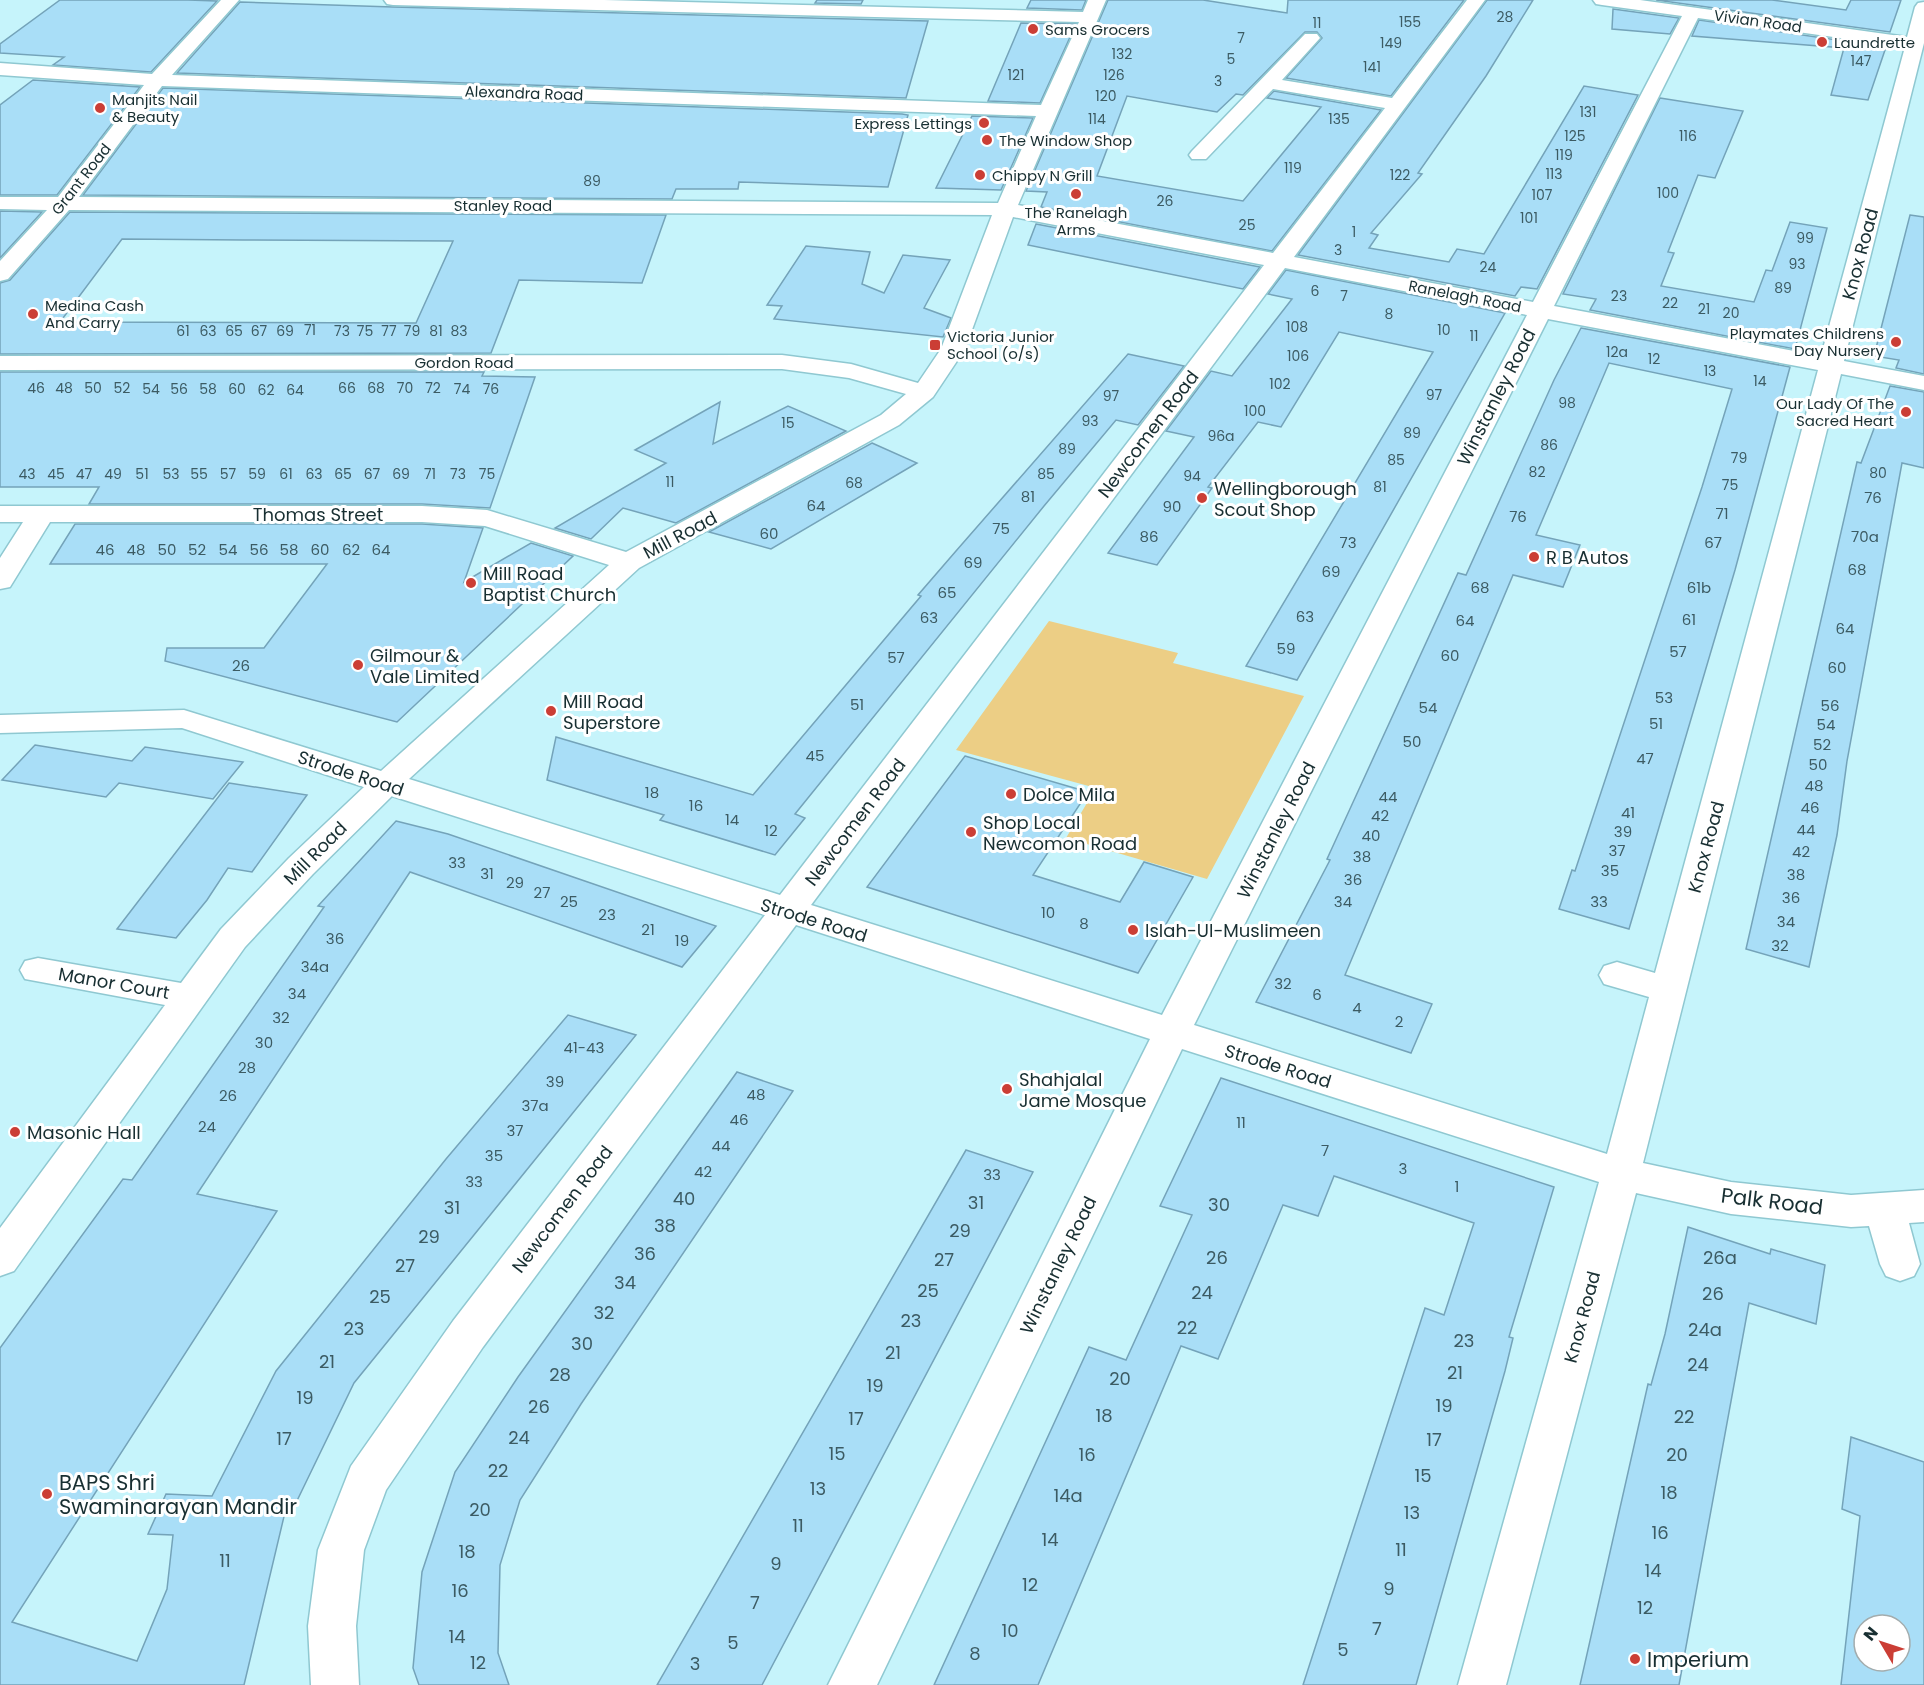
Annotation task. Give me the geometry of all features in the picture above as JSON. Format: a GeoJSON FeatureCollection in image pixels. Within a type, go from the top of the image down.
{"type":"FeatureCollection","features":[{"type":"Feature","properties":{"kind":"street","name":"Grant Road"},"geometry":{"type":"LineString","coordinates":[[0,274],[64,203],[157,80],[230,0]]}},
{"type":"Feature","properties":{"kind":"street"},"geometry":{"type":"LineString","coordinates":[[393,0],[1093,8]]}},
{"type":"Feature","properties":{"kind":"street","name":"Newcomen Road"},"geometry":{"type":"LineString","coordinates":[[334,1685],[332,1626],[341,1550],[367,1480],[468,1334],[1476,0]]}},
{"type":"Feature","properties":{"kind":"street","name":"Vivian Road"},"geometry":{"type":"LineString","coordinates":[[1602,0],[1915,43]]}},
{"type":"Feature","properties":{"kind":"street","name":"Knox Road"},"geometry":{"type":"LineString","coordinates":[[1482,1685],[1621,1174],[1924,7]]}},
{"type":"Feature","properties":{"kind":"street","name":"Mill Road"},"geometry":{"type":"LineString","coordinates":[[0,1258],[233,938],[301,866],[385,784],[629,562],[890,420],[924,392],[953,349],[977,277],[1093,8]]}},
{"type":"Feature","properties":{"kind":"street","name":"Winstanley Road"},"geometry":{"type":"LineString","coordinates":[[852,1685],[1172,1032],[1693,12]]}},
{"type":"Feature","properties":{"kind":"street"},"geometry":{"type":"LineString","coordinates":[[1199,155],[1311,38]]}},
{"type":"Feature","properties":{"kind":"street","name":"Alexandra Road"},"geometry":{"type":"LineString","coordinates":[[0,69],[157,80],[1047,111]]}},
{"type":"Feature","properties":{"kind":"street"},"geometry":{"type":"LineString","coordinates":[[1269,83],[1397,104]]}},
{"type":"Feature","properties":{"kind":"street","name":"Stanley Road"},"geometry":{"type":"LineString","coordinates":[[0,203],[1006,209]]}},
{"type":"Feature","properties":{"kind":"street","name":"Ranelagh Road"},"geometry":{"type":"LineString","coordinates":[[1006,209],[1924,383]]}},
{"type":"Feature","properties":{"kind":"street","name":"Gordon Road"},"geometry":{"type":"LineString","coordinates":[[0,363],[782,362],[851,371],[924,392]]}},
{"type":"Feature","properties":{"kind":"street","name":"Thomas Street"},"geometry":{"type":"LineString","coordinates":[[0,514],[410,514],[487,518],[629,562]]}},
{"type":"Feature","properties":{"kind":"street"},"geometry":{"type":"LineString","coordinates":[[0,580],[41,514]]}},
{"type":"Feature","properties":{"kind":"street","name":"Strode Road"},"geometry":{"type":"LineString","coordinates":[[0,723],[184,719],[1621,1174]]}},
{"type":"Feature","properties":{"kind":"street","name":"Manor Court"},"geometry":{"type":"LineString","coordinates":[[38,970],[190,997]]}},
{"type":"Feature","properties":{"kind":"street"},"geometry":{"type":"LineString","coordinates":[[1617,975],[1669,990]]}},
{"type":"Feature","properties":{"kind":"street","name":"Palk Road"},"geometry":{"type":"LineString","coordinates":[[1621,1174],[1731,1198],[1851,1211],[1924,1206]]}},
{"type":"Feature","properties":{"kind":"street"},"geometry":{"type":"LineString","coordinates":[[1885,1209],[1900,1264]]}},
{"type":"Feature","properties":{"kind":"shaded area"},"geometry":{"type":"Polygon","coordinates":[[[1049,621],[1178,653],[1173,663],[1304,696],[1207,879],[1066,838],[1096,788],[956,750],[1049,621]]]}},
{"type":"Feature","properties":{"kind":"building"},"geometry":{"type":"Polygon","coordinates":[[[60,0],[217,1],[151,72],[53,65],[64,57],[0,53],[0,44],[60,0]]]}},
{"type":"Feature","properties":{"kind":"building"},"geometry":{"type":"Polygon","coordinates":[[[817,0],[863,0],[861,4],[815,3],[817,0]]]}},
{"type":"Feature","properties":{"kind":"building"},"geometry":{"type":"Polygon","coordinates":[[[1031,0],[1086,0],[1082,10],[1027,8],[1031,0]]]}},
{"type":"Feature","properties":{"kind":"building"},"geometry":{"type":"Polygon","coordinates":[[[1108,0],[1203,0],[1287,13],[1288,0],[1464,0],[1391,96],[1286,78],[1322,38],[1317,32],[1305,32],[1243,95],[1236,94],[1217,112],[1127,96],[1097,176],[1243,201],[1321,107],[1267,98],[1274,91],[1381,110],[1272,251],[1041,207],[1047,192],[1026,191],[1108,0]]]}},
{"type":"Feature","properties":{"kind":"building"},"geometry":{"type":"Polygon","coordinates":[[[1487,0],[1533,0],[1486,76],[1418,173],[1422,174],[1371,233],[1378,235],[1369,248],[1449,262],[1457,249],[1484,254],[1584,86],[1638,95],[1537,289],[1521,287],[1515,296],[1298,255],[1487,0]]]}},
{"type":"Feature","properties":{"kind":"building"},"geometry":{"type":"Polygon","coordinates":[[[1656,0],[1772,0],[1846,10],[1851,0],[1901,0],[1890,32],[1656,0]]]}},
{"type":"Feature","properties":{"kind":"building"},"geometry":{"type":"Polygon","coordinates":[[[240,2],[928,21],[906,98],[177,73],[240,2]]]}},
{"type":"Feature","properties":{"kind":"building"},"geometry":{"type":"Polygon","coordinates":[[[1613,9],[1679,18],[1670,34],[1612,29],[1613,9]]]}},
{"type":"Feature","properties":{"kind":"building"},"geometry":{"type":"Polygon","coordinates":[[[1699,20],[1886,47],[1868,100],[1831,95],[1844,48],[1692,36],[1699,20]]]}},
{"type":"Feature","properties":{"kind":"building"},"geometry":{"type":"Polygon","coordinates":[[[1021,23],[1076,24],[1040,103],[988,101],[1021,23]]]}},
{"type":"Feature","properties":{"kind":"building"},"geometry":{"type":"Polygon","coordinates":[[[33,80],[140,87],[57,195],[0,195],[0,105],[33,80]]]}},
{"type":"Feature","properties":{"kind":"building"},"geometry":{"type":"Polygon","coordinates":[[[163,88],[908,115],[888,187],[739,182],[738,189],[676,189],[672,199],[83,195],[163,88]]]}},
{"type":"Feature","properties":{"kind":"building"},"geometry":{"type":"Polygon","coordinates":[[[1660,98],[1743,111],[1715,178],[1698,175],[1668,252],[1674,253],[1661,286],[1754,302],[1766,270],[1772,271],[1790,222],[1827,228],[1795,349],[1590,310],[1596,299],[1563,294],[1660,98]]]}},
{"type":"Feature","properties":{"kind":"building"},"geometry":{"type":"Polygon","coordinates":[[[972,116],[1033,118],[1001,190],[936,188],[972,116]]]}},
{"type":"Feature","properties":{"kind":"building"},"geometry":{"type":"Polygon","coordinates":[[[0,211],[42,212],[0,258],[0,211]]]}},
{"type":"Feature","properties":{"kind":"building"},"geometry":{"type":"Polygon","coordinates":[[[70,212],[666,215],[642,283],[519,280],[491,353],[0,354],[0,283],[10,280],[70,212]],[[122,239],[60,322],[416,323],[453,241],[122,239]]]}},
{"type":"Feature","properties":{"kind":"building"},"geometry":{"type":"Polygon","coordinates":[[[1910,215],[1924,217],[1924,374],[1896,368],[1899,360],[1874,356],[1910,215]]]}},
{"type":"Feature","properties":{"kind":"building"},"geometry":{"type":"Polygon","coordinates":[[[1036,224],[1260,267],[1243,289],[1028,245],[1036,224]]]}},
{"type":"Feature","properties":{"kind":"building"},"geometry":{"type":"Polygon","coordinates":[[[806,246],[870,252],[862,284],[884,293],[903,255],[950,260],[924,308],[951,318],[943,337],[774,319],[782,306],[767,305],[806,246]]]}},
{"type":"Feature","properties":{"kind":"building"},"geometry":{"type":"Polygon","coordinates":[[[1286,270],[1505,313],[1297,680],[1246,666],[1433,352],[1339,332],[1281,427],[1258,422],[1208,487],[1212,488],[1157,565],[1108,553],[1194,437],[1166,431],[1211,371],[1232,376],[1292,299],[1268,294],[1286,270]]]}},
{"type":"Feature","properties":{"kind":"building"},"geometry":{"type":"Polygon","coordinates":[[[1581,328],[1790,367],[1735,570],[1629,929],[1559,909],[1572,870],[1575,871],[1702,487],[1732,389],[1609,363],[1536,535],[1580,545],[1563,587],[1513,575],[1345,975],[1432,1004],[1411,1053],[1256,1002],[1330,860],[1327,859],[1458,573],[1466,575],[1554,380],[1581,328]]]}},
{"type":"Feature","properties":{"kind":"building"},"geometry":{"type":"Polygon","coordinates":[[[1128,354],[1184,366],[1138,425],[1116,420],[1044,506],[795,814],[805,818],[775,855],[660,820],[664,815],[547,780],[556,737],[753,795],[921,596],[918,595],[1128,354]]]}},
{"type":"Feature","properties":{"kind":"building"},"geometry":{"type":"Polygon","coordinates":[[[0,372],[484,372],[482,376],[535,377],[490,508],[422,504],[89,504],[99,487],[0,487],[0,372]]]}},
{"type":"Feature","properties":{"kind":"building"},"geometry":{"type":"Polygon","coordinates":[[[1890,386],[1924,392],[1924,468],[1902,463],[1847,761],[1837,835],[1809,967],[1746,949],[1857,462],[1861,463],[1890,386]]]}},
{"type":"Feature","properties":{"kind":"building"},"geometry":{"type":"Polygon","coordinates":[[[720,402],[713,444],[788,406],[846,431],[676,523],[623,508],[591,539],[555,528],[666,463],[635,450],[720,402]]]}},
{"type":"Feature","properties":{"kind":"building"},"geometry":{"type":"Polygon","coordinates":[[[872,443],[917,463],[771,549],[709,532],[872,443]]]}},
{"type":"Feature","properties":{"kind":"building"},"geometry":{"type":"Polygon","coordinates":[[[75,524],[422,524],[483,528],[464,582],[531,543],[573,556],[397,722],[165,661],[167,648],[264,648],[327,564],[50,564],[75,524]]]}},
{"type":"Feature","properties":{"kind":"building"},"geometry":{"type":"Polygon","coordinates":[[[35,745],[132,761],[145,747],[243,762],[213,799],[119,783],[106,797],[2,780],[35,745]]]}},
{"type":"Feature","properties":{"kind":"building"},"geometry":{"type":"Polygon","coordinates":[[[965,756],[1088,792],[1033,875],[1120,902],[1144,862],[1193,877],[1138,973],[867,887],[965,756]]]}},
{"type":"Feature","properties":{"kind":"building"},"geometry":{"type":"Polygon","coordinates":[[[229,783],[307,795],[252,872],[228,868],[207,900],[176,938],[117,929],[229,783]]]}},
{"type":"Feature","properties":{"kind":"building"},"geometry":{"type":"Polygon","coordinates":[[[396,821],[448,834],[716,926],[682,967],[410,872],[197,1194],[277,1211],[12,1622],[137,1661],[167,1589],[173,1535],[148,1534],[166,1494],[212,1496],[276,1371],[446,1159],[568,1015],[636,1035],[354,1383],[293,1509],[286,1508],[244,1685],[0,1685],[0,1348],[123,1179],[132,1180],[324,907],[318,906],[396,821]]]}},
{"type":"Feature","properties":{"kind":"building"},"geometry":{"type":"Polygon","coordinates":[[[737,1072],[793,1091],[581,1404],[520,1500],[500,1565],[498,1653],[509,1685],[419,1685],[413,1668],[422,1572],[455,1472],[518,1377],[737,1072]]]}},
{"type":"Feature","properties":{"kind":"building"},"geometry":{"type":"Polygon","coordinates":[[[1221,1078],[1554,1187],[1509,1337],[1513,1338],[1505,1371],[1416,1685],[1303,1685],[1425,1308],[1444,1315],[1474,1223],[1334,1176],[1318,1216],[1283,1205],[1218,1359],[1181,1346],[1038,1685],[934,1685],[1089,1347],[1126,1360],[1192,1215],[1160,1206],[1221,1078]]]}},
{"type":"Feature","properties":{"kind":"building"},"geometry":{"type":"Polygon","coordinates":[[[966,1150],[1033,1172],[762,1685],[657,1685],[966,1150]]]}},
{"type":"Feature","properties":{"kind":"building"},"geometry":{"type":"Polygon","coordinates":[[[1688,1227],[1770,1254],[1771,1249],[1825,1265],[1816,1324],[1749,1303],[1679,1685],[1580,1685],[1648,1384],[1651,1385],[1665,1334],[1688,1227]]]}},
{"type":"Feature","properties":{"kind":"building"},"geometry":{"type":"Polygon","coordinates":[[[1851,1437],[1924,1462],[1924,1685],[1841,1685],[1860,1516],[1842,1509],[1851,1437]]]}},
{"type":"Feature","properties":{"kind":"place","name":"Sams Grocers"},"geometry":{"type":"Point","coordinates":[1033,29]}},
{"type":"Feature","properties":{"kind":"place","name":"Laundrette"},"geometry":{"type":"Point","coordinates":[1822,42]}},
{"type":"Feature","properties":{"kind":"place","name":"Manjits Nail & Beauty"},"geometry":{"type":"Point","coordinates":[100,108]}},
{"type":"Feature","properties":{"kind":"place","name":"Express Lettings"},"geometry":{"type":"Point","coordinates":[984,123]}},
{"type":"Feature","properties":{"kind":"place","name":"The Window Shop"},"geometry":{"type":"Point","coordinates":[987,140]}},
{"type":"Feature","properties":{"kind":"place","name":"Chippy N Grill"},"geometry":{"type":"Point","coordinates":[980,175]}},
{"type":"Feature","properties":{"kind":"place","name":"The Ranelagh Arms"},"geometry":{"type":"Point","coordinates":[1076,194]}},
{"type":"Feature","properties":{"kind":"place","name":"Medina Cash And Carry"},"geometry":{"type":"Point","coordinates":[33,314]}},
{"type":"Feature","properties":{"kind":"place","name":"Playmates Childrens Day Nursery"},"geometry":{"type":"Point","coordinates":[1896,342]}},
{"type":"Feature","properties":{"kind":"place","name":"Victoria Junior School (o/s)"},"geometry":{"type":"Point","coordinates":[935,345]}},
{"type":"Feature","properties":{"kind":"place","name":"Our Lady Of The Sacred Heart"},"geometry":{"type":"Point","coordinates":[1906,412]}},
{"type":"Feature","properties":{"kind":"place","name":"Wellingborough Scout Shop"},"geometry":{"type":"Point","coordinates":[1202,498]}},
{"type":"Feature","properties":{"kind":"place","name":"R B Autos"},"geometry":{"type":"Point","coordinates":[1534,557]}},
{"type":"Feature","properties":{"kind":"place","name":"Mill Road Baptist Church"},"geometry":{"type":"Point","coordinates":[471,583]}},
{"type":"Feature","properties":{"kind":"place","name":"Gilmour & Vale Limited"},"geometry":{"type":"Point","coordinates":[358,665]}},
{"type":"Feature","properties":{"kind":"place","name":"Mill Road Superstore"},"geometry":{"type":"Point","coordinates":[551,711]}},
{"type":"Feature","properties":{"kind":"place","name":"Dolce Mila"},"geometry":{"type":"Point","coordinates":[1011,794]}},
{"type":"Feature","properties":{"kind":"place","name":"Shop Local Newcomon Road"},"geometry":{"type":"Point","coordinates":[971,832]}},
{"type":"Feature","properties":{"kind":"place","name":"Islah-Ul-Muslimeen"},"geometry":{"type":"Point","coordinates":[1133,930]}},
{"type":"Feature","properties":{"kind":"place","name":"Shahjalal Jame Mosque"},"geometry":{"type":"Point","coordinates":[1007,1089]}},
{"type":"Feature","properties":{"kind":"place","name":"Masonic Hall"},"geometry":{"type":"Point","coordinates":[15,1132]}},
{"type":"Feature","properties":{"kind":"place","name":"BAPS Shri Swaminarayan Mandir"},"geometry":{"type":"Point","coordinates":[47,1494]}},
{"type":"Feature","properties":{"kind":"place","name":"Imperium"},"geometry":{"type":"Point","coordinates":[1635,1659]}}]}
